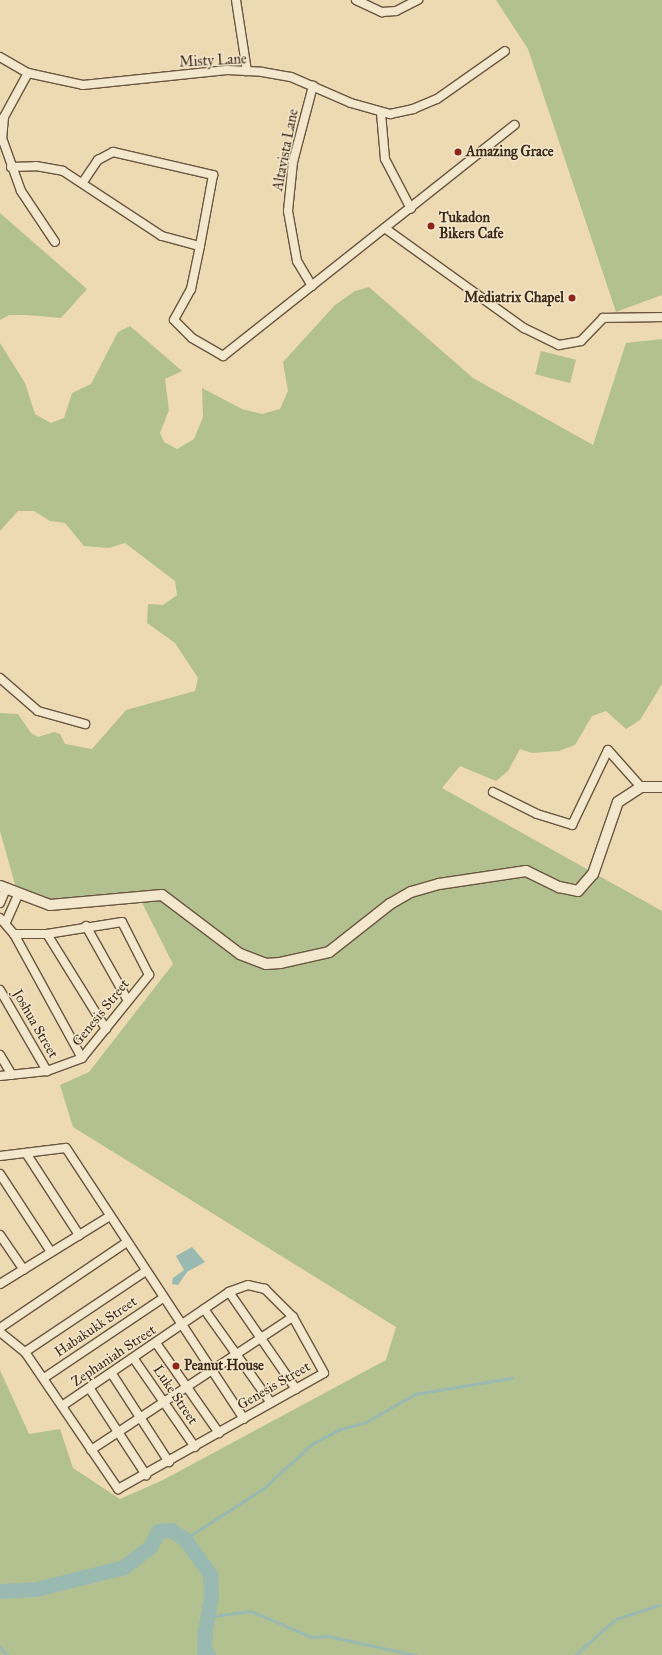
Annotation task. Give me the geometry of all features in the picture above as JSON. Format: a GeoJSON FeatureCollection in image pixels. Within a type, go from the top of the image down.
{"type":"FeatureCollection","features":[{"type":"Feature","properties":{"kind":"street"},"geometry":{"type":"LineString","coordinates":[[236,0],[247,71]]}},
{"type":"Feature","properties":{"kind":"street"},"geometry":{"type":"LineString","coordinates":[[356,0],[382,12],[396,11],[418,0]]}},
{"type":"Feature","properties":{"kind":"street","name":"Misty Lane"},"geometry":{"type":"LineString","coordinates":[[0,57],[28,73],[83,85],[247,71],[292,77],[380,113],[401,112],[426,105],[505,51]]}},
{"type":"Feature","properties":{"kind":"street"},"geometry":{"type":"LineString","coordinates":[[28,73],[2,125],[11,167],[36,217],[55,242]]}},
{"type":"Feature","properties":{"kind":"street","name":"Altavista Lane"},"geometry":{"type":"LineString","coordinates":[[312,286],[297,260],[288,211],[293,162],[313,86]]}},
{"type":"Feature","properties":{"kind":"street"},"geometry":{"type":"LineString","coordinates":[[380,113],[385,160],[411,209]]}},
{"type":"Feature","properties":{"kind":"street"},"geometry":{"type":"LineString","coordinates":[[83,182],[98,160],[113,152],[213,175],[191,289],[174,320],[192,338],[223,356],[386,229],[514,125]]}},
{"type":"Feature","properties":{"kind":"street"},"geometry":{"type":"LineString","coordinates":[[11,167],[49,167],[83,182],[162,236],[200,246]]}},
{"type":"Feature","properties":{"kind":"street"},"geometry":{"type":"LineString","coordinates":[[386,229],[544,340],[559,345],[577,343],[603,318],[662,317]]}},
{"type":"Feature","properties":{"kind":"street"},"geometry":{"type":"LineString","coordinates":[[0,678],[38,711],[85,724]]}},
{"type":"Feature","properties":{"kind":"street"},"geometry":{"type":"LineString","coordinates":[[494,792],[537,814],[572,825],[608,750],[641,787]]}},
{"type":"Feature","properties":{"kind":"street"},"geometry":{"type":"LineString","coordinates":[[0,903],[3,888],[18,895],[50,905],[162,895],[240,954],[266,964],[280,962],[329,952],[390,904],[411,892],[439,884],[526,871],[566,890],[584,888],[595,869],[618,802],[641,787],[662,787]]}},
{"type":"Feature","properties":{"kind":"street"},"geometry":{"type":"LineString","coordinates":[[18,895],[3,920],[14,934],[82,1058]]}},
{"type":"Feature","properties":{"kind":"street","name":"Genesis Street"},"geometry":{"type":"LineString","coordinates":[[0,1076],[48,1071],[82,1058],[106,1029],[127,998],[149,975],[122,922],[86,926]]}},
{"type":"Feature","properties":{"kind":"street"},"geometry":{"type":"LineString","coordinates":[[14,934],[48,934],[86,926],[127,998]]}},
{"type":"Feature","properties":{"kind":"street"},"geometry":{"type":"LineString","coordinates":[[48,934],[106,1029]]}},
{"type":"Feature","properties":{"kind":"street","name":"Joshua Street"},"geometry":{"type":"LineString","coordinates":[[0,990],[48,1071]]}},
{"type":"Feature","properties":{"kind":"street"},"geometry":{"type":"LineString","coordinates":[[0,1055],[12,1075]]}},
{"type":"Feature","properties":{"kind":"street"},"geometry":{"type":"LineString","coordinates":[[0,1156],[66,1148],[180,1326],[244,1418]]}},
{"type":"Feature","properties":{"kind":"street"},"geometry":{"type":"LineString","coordinates":[[26,1153],[80,1235]]}},
{"type":"Feature","properties":{"kind":"street"},"geometry":{"type":"LineString","coordinates":[[0,1174],[51,1252]]}},
{"type":"Feature","properties":{"kind":"street"},"geometry":{"type":"LineString","coordinates":[[0,1284],[110,1216]]}},
{"type":"Feature","properties":{"kind":"street"},"geometry":{"type":"LineString","coordinates":[[0,1235],[24,1270]]}},
{"type":"Feature","properties":{"kind":"street"},"geometry":{"type":"LineString","coordinates":[[0,1328],[127,1242]]}},
{"type":"Feature","properties":{"kind":"street"},"geometry":{"type":"LineString","coordinates":[[25,1352],[146,1271]]}},
{"type":"Feature","properties":{"kind":"street","name":"Genesis Street"},"geometry":{"type":"LineString","coordinates":[[0,1332],[25,1352],[118,1489],[146,1475],[324,1373],[293,1317],[260,1287],[242,1286],[229,1292],[180,1326]]}},
{"type":"Feature","properties":{"kind":"street"},"geometry":{"type":"LineString","coordinates":[[229,1292],[296,1389]]}},
{"type":"Feature","properties":{"kind":"street","name":"Habakukk Street"},"geometry":{"type":"LineString","coordinates":[[44,1378],[163,1298]]}},
{"type":"Feature","properties":{"kind":"street"},"geometry":{"type":"LineString","coordinates":[[204,1309],[271,1403]]}},
{"type":"Feature","properties":{"kind":"street"},"geometry":{"type":"LineString","coordinates":[[91,1450],[293,1317]]}},
{"type":"Feature","properties":{"kind":"street","name":"Zephaniah Street"},"geometry":{"type":"LineString","coordinates":[[62,1406],[90,1389],[180,1326]]}},
{"type":"Feature","properties":{"kind":"street"},"geometry":{"type":"LineString","coordinates":[[156,1343],[219,1433]]}},
{"type":"Feature","properties":{"kind":"street","name":"Luke Street"},"geometry":{"type":"LineString","coordinates":[[134,1359],[195,1447]]}},
{"type":"Feature","properties":{"kind":"street"},"geometry":{"type":"LineString","coordinates":[[112,1374],[169,1462]]}},
{"type":"Feature","properties":{"kind":"street"},"geometry":{"type":"LineString","coordinates":[[90,1389],[146,1475]]}},
{"type":"Feature","properties":{"kind":"green space"},"geometry":{"type":"Polygon","coordinates":[[[496,0],[662,0],[662,295],[616,312],[528,49],[496,0]]]}},
{"type":"Feature","properties":{"kind":"green space"},"geometry":{"type":"Polygon","coordinates":[[[0,213],[87,289],[61,318],[9,315],[0,320],[0,213]]]}},
{"type":"Feature","properties":{"kind":"green space"},"geometry":{"type":"Polygon","coordinates":[[[369,287],[473,378],[593,445],[626,343],[662,339],[662,684],[640,720],[626,729],[606,711],[592,716],[575,745],[559,751],[532,753],[520,749],[508,771],[496,781],[460,766],[442,788],[662,911],[662,1655],[0,1655],[0,1370],[29,1434],[60,1429],[73,1468],[120,1499],[163,1480],[386,1360],[396,1327],[73,1127],[60,1085],[89,1072],[173,964],[141,901],[141,892],[44,900],[16,888],[0,831],[0,713],[18,714],[31,733],[38,737],[54,732],[60,734],[65,744],[92,749],[126,710],[195,691],[198,678],[175,643],[147,623],[148,604],[163,605],[177,595],[175,581],[125,543],[109,548],[84,546],[65,523],[50,521],[34,511],[18,511],[0,531],[0,343],[25,383],[35,414],[51,423],[64,418],[72,393],[91,384],[118,332],[130,326],[182,371],[165,379],[169,410],[160,433],[164,442],[177,449],[194,439],[203,417],[202,388],[242,409],[262,414],[280,409],[288,391],[283,362],[335,305],[355,291],[369,287]]]}},
{"type":"Feature","properties":{"kind":"green space"},"geometry":{"type":"Polygon","coordinates":[[[541,351],[576,360],[570,383],[535,374],[541,351]]]}},
{"type":"Feature","properties":{"kind":"water"},"geometry":{"type":"Polygon","coordinates":[[[192,1247],[205,1262],[187,1272],[178,1285],[172,1284],[173,1278],[184,1270],[176,1256],[192,1247]]]}},
{"type":"Feature","properties":{"kind":"waterway"},"geometry":{"type":"LineString","coordinates":[[185,1539],[264,1488],[312,1444],[338,1430],[366,1422],[415,1394],[512,1378]]}},
{"type":"Feature","properties":{"kind":"waterway"},"geometry":{"type":"LineString","coordinates":[[0,1591],[36,1589],[124,1567],[150,1547],[158,1531],[171,1530],[185,1539],[210,1574],[211,1596],[205,1631],[204,1651],[208,1655]]}},
{"type":"Feature","properties":{"kind":"waterway"},"geometry":{"type":"LineString","coordinates":[[575,1655],[616,1619],[659,1605]]}},
{"type":"Feature","properties":{"kind":"waterway"},"geometry":{"type":"LineString","coordinates":[[207,1617],[251,1611],[311,1637],[328,1636],[416,1655]]}},
{"type":"Feature","properties":{"kind":"waterway"},"geometry":{"type":"LineString","coordinates":[[0,1647],[8,1655]]}},
{"type":"Feature","properties":{"kind":"place","name":"Amazing Grace"},"geometry":{"type":"Point","coordinates":[458,152]}},
{"type":"Feature","properties":{"kind":"place","name":"Tukadon Bikers Cafe"},"geometry":{"type":"Point","coordinates":[431,226]}},
{"type":"Feature","properties":{"kind":"place","name":"Mediatrix Chapel"},"geometry":{"type":"Point","coordinates":[572,298]}},
{"type":"Feature","properties":{"kind":"place","name":"Peanut House"},"geometry":{"type":"Point","coordinates":[176,1366]}}]}
